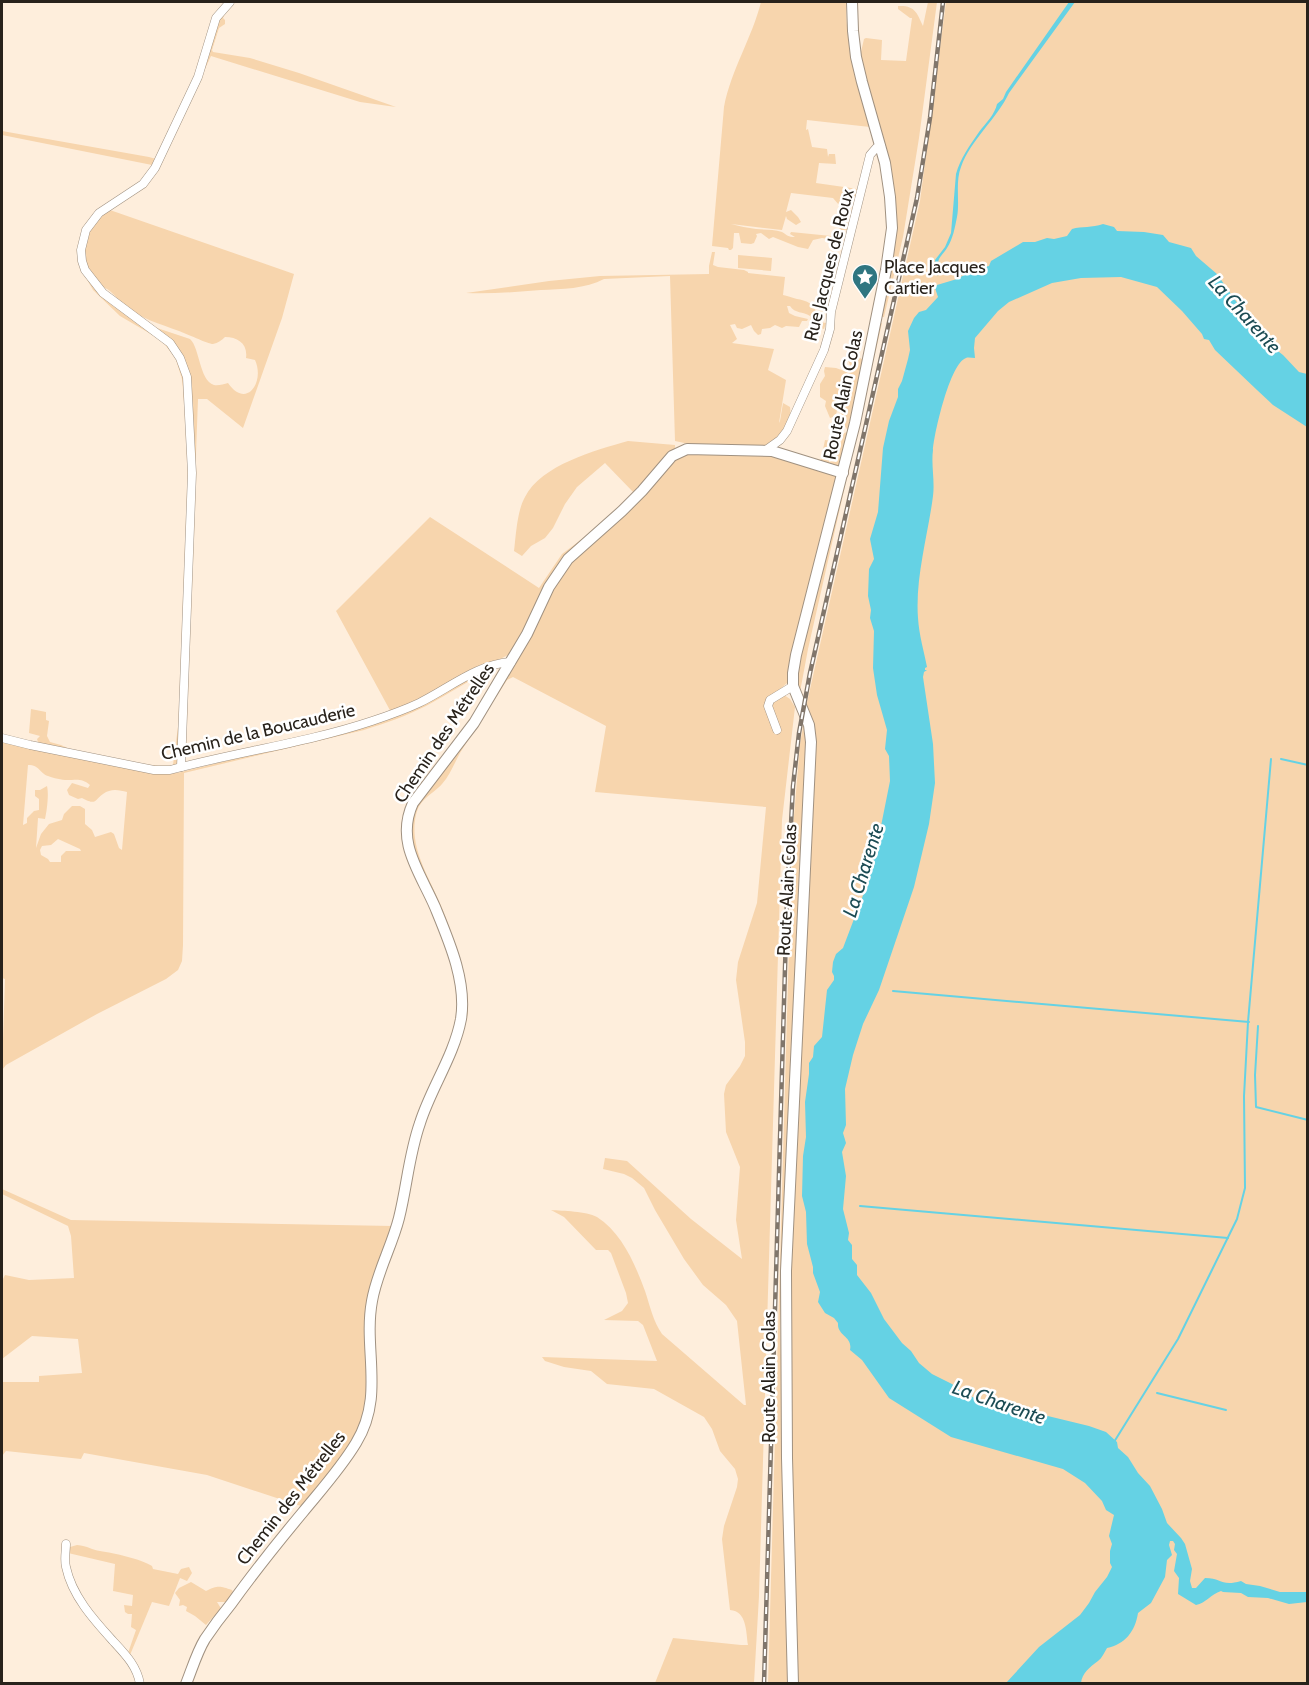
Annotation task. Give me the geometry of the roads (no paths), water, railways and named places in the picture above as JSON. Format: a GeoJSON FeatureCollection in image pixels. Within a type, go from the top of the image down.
{"type":"FeatureCollection","features":[{"type":"Feature","properties":{"kind":"street"},"geometry":{"type":"LineString","coordinates":[[181,767],[192,474],[187,377],[180,358],[170,343],[102,293],[85,270],[81,250],[86,230],[99,213],[107,206],[135,191],[155,168],[198,77],[216,18],[230,2]]}},
{"type":"Feature","properties":{"kind":"street","name":"Route Alain Colas"},"geometry":{"type":"LineString","coordinates":[[793,1683],[785,1291],[811,742],[809,725],[794,686],[793,673],[860,399],[891,238],[890,197],[881,146],[856,57],[852,2]]}},
{"type":"Feature","properties":{"kind":"street","name":"Rue Jacques de Roux"},"geometry":{"type":"LineString","coordinates":[[764,450],[780,440],[787,431],[824,350],[830,329],[831,312],[870,155],[881,146]]}},
{"type":"Feature","properties":{"kind":"street","name":"Chemin des Métrelles"},"geometry":{"type":"LineString","coordinates":[[186,1683],[204,1641],[263,1560],[327,1483],[357,1442],[371,1402],[369,1324],[374,1291],[399,1220],[420,1122],[456,1038],[461,1018],[462,1000],[455,962],[407,843],[408,813],[422,789],[474,723],[527,634],[549,587],[568,559],[622,511],[672,456],[687,449],[776,451],[843,473]]}},
{"type":"Feature","properties":{"kind":"street","name":"Chemin de la Boucauderie"},"geometry":{"type":"LineString","coordinates":[[2,738],[154,770],[170,770],[372,721],[418,703],[484,668],[510,662]]}},
{"type":"Feature","properties":{"kind":"street"},"geometry":{"type":"LineString","coordinates":[[777,730],[768,706],[770,700],[794,686]]}},
{"type":"Feature","properties":{"kind":"street"},"geometry":{"type":"LineString","coordinates":[[66,1544],[65,1565],[75,1593],[101,1627],[129,1657],[140,1683]]}},
{"type":"Feature","properties":{"kind":"water"},"geometry":{"type":"Polygon","coordinates":[[[1069,2],[1075,2],[965,157],[958,179],[958,211],[955,229],[939,259],[938,277],[935,260],[945,247],[951,233],[956,174],[960,163],[997,104],[1003,99],[1069,2]]]}},
{"type":"Feature","properties":{"kind":"water","name":"La Charente"},"geometry":{"type":"Polygon","coordinates":[[[1103,224],[1114,227],[1117,231],[1163,235],[1169,242],[1191,248],[1196,256],[1217,274],[1240,307],[1248,311],[1255,323],[1258,336],[1283,355],[1299,372],[1307,374],[1307,427],[1273,405],[1215,350],[1209,340],[1204,339],[1182,311],[1157,287],[1121,277],[1081,278],[1052,283],[1009,302],[998,311],[975,338],[975,358],[966,358],[954,372],[944,400],[934,442],[933,496],[918,588],[919,631],[927,667],[923,677],[933,744],[935,783],[929,824],[914,887],[879,990],[863,1024],[845,1089],[846,1125],[843,1133],[846,1143],[842,1152],[846,1176],[843,1209],[849,1233],[848,1240],[852,1245],[852,1259],[857,1265],[857,1275],[871,1293],[884,1319],[919,1363],[963,1393],[982,1401],[994,1403],[1006,1409],[1019,1409],[1106,1432],[1117,1442],[1118,1448],[1128,1457],[1150,1486],[1167,1523],[1185,1544],[1192,1569],[1190,1581],[1192,1588],[1196,1588],[1205,1578],[1225,1583],[1241,1581],[1280,1592],[1307,1592],[1307,1602],[1289,1604],[1268,1598],[1248,1597],[1241,1593],[1221,1591],[1196,1605],[1178,1594],[1179,1578],[1174,1571],[1177,1554],[1174,1550],[1175,1544],[1170,1541],[1172,1555],[1167,1560],[1165,1577],[1151,1603],[1138,1613],[1128,1636],[1119,1644],[1107,1648],[1101,1658],[1085,1673],[1081,1683],[1006,1683],[1039,1647],[1080,1615],[1107,1577],[1112,1567],[1110,1551],[1112,1544],[1109,1536],[1114,1515],[1106,1510],[1102,1501],[1085,1483],[1063,1469],[951,1437],[889,1398],[862,1360],[850,1350],[849,1342],[840,1331],[838,1323],[825,1313],[818,1302],[820,1292],[807,1244],[806,1212],[802,1196],[806,1137],[805,1102],[809,1063],[813,1057],[814,1046],[822,1037],[827,990],[834,980],[833,962],[836,954],[843,948],[865,890],[869,858],[879,836],[890,781],[889,756],[885,749],[887,730],[877,695],[873,668],[874,631],[868,596],[869,569],[874,559],[870,539],[878,512],[883,448],[910,350],[908,331],[919,312],[926,310],[938,297],[935,288],[937,285],[957,279],[975,269],[989,266],[991,261],[1023,242],[1054,239],[1067,236],[1072,229],[1103,224]]]}},
{"type":"Feature","properties":{"kind":"waterway"},"geometry":{"type":"LineString","coordinates":[[1114,1442],[1178,1339],[1237,1219],[1245,1188],[1244,1096],[1248,1022],[1271,759]]}},
{"type":"Feature","properties":{"kind":"waterway"},"geometry":{"type":"LineString","coordinates":[[1281,759],[1308,765]]}},
{"type":"Feature","properties":{"kind":"waterway"},"geometry":{"type":"LineString","coordinates":[[893,991],[1249,1022]]}},
{"type":"Feature","properties":{"kind":"waterway"},"geometry":{"type":"LineString","coordinates":[[1258,1026],[1256,1107],[1308,1120]]}},
{"type":"Feature","properties":{"kind":"waterway"},"geometry":{"type":"LineString","coordinates":[[860,1206],[1228,1238]]}},
{"type":"Feature","properties":{"kind":"waterway"},"geometry":{"type":"LineString","coordinates":[[1157,1393],[1226,1410]]}},
{"type":"Feature","properties":{"kind":"railway"},"geometry":{"type":"LineString","coordinates":[[764,1684],[787,900],[793,786],[799,733],[810,673],[917,198],[930,118],[943,2]]}},
{"type":"Feature","properties":{"kind":"place","name":"Place Jacques Cartier"},"geometry":{"type":"Point","coordinates":[865,300]}}]}
